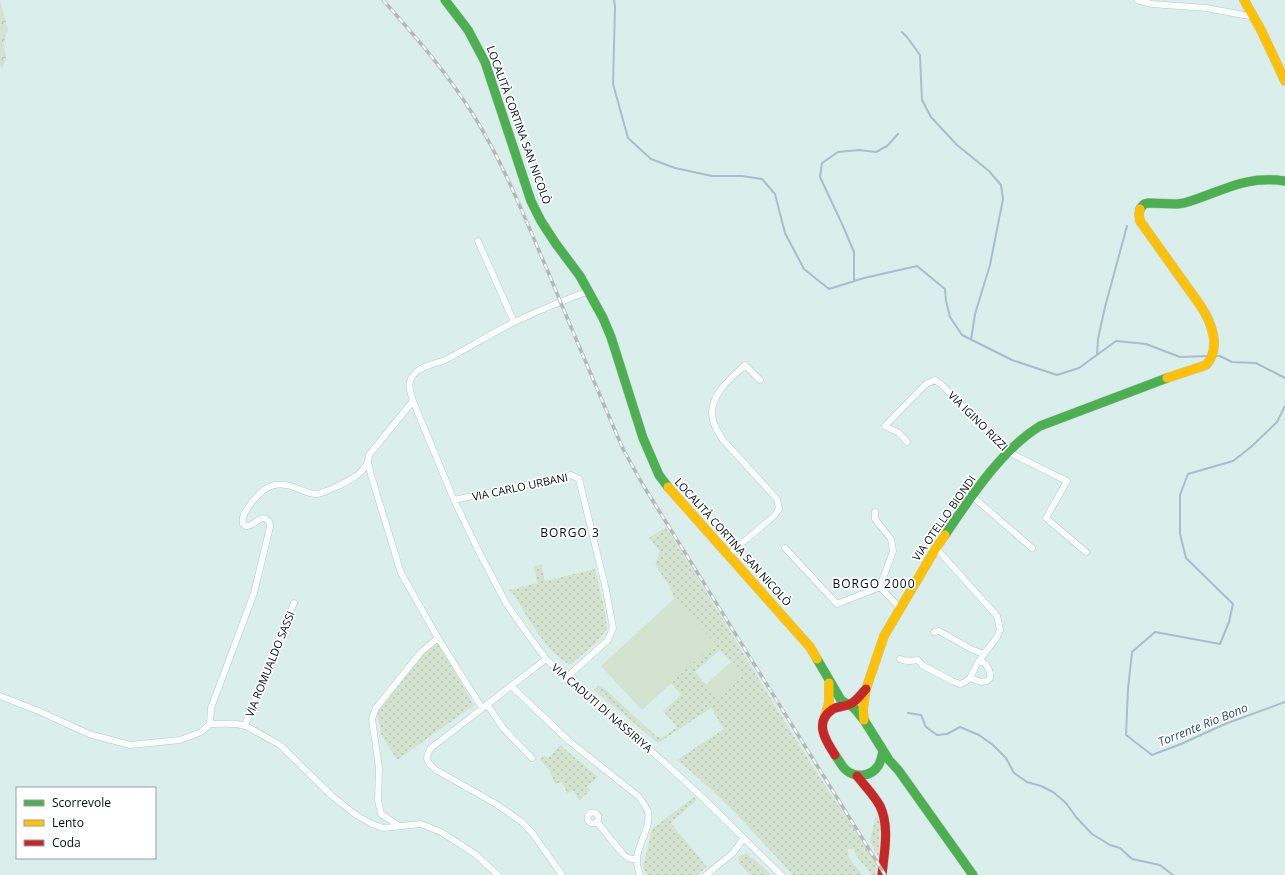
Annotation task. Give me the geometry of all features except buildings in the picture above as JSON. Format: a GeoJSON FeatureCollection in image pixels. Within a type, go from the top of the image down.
{"type":"FeatureCollection","features":[{"type":"Feature","properties":{"kind":"main road","name":"LOCALITÀ CORTINA SAN NICOLÒ"},"geometry":{"type":"LineString","coordinates":[[445,0],[464,23],[478,46],[485,62],[531,201],[552,238],[590,292],[603,318],[611,337],[643,438],[659,475],[672,493],[810,647],[841,700],[849,705]]}},
{"type":"Feature","properties":{"kind":"main road"},"geometry":{"type":"LineString","coordinates":[[1244,0],[1255,17],[1285,81]]}},
{"type":"Feature","properties":{"kind":"main road","name":"VIA OTELLO BIONDI"},"geometry":{"type":"LineString","coordinates":[[864,720],[863,710],[866,689],[884,636],[936,548],[972,496],[1008,452],[1027,434],[1040,426],[1148,385],[1206,366],[1209,363],[1214,340],[1213,330],[1209,320],[1183,279],[1140,220],[1138,214],[1140,208],[1144,204],[1152,203],[1170,205],[1191,202],[1240,182],[1273,178],[1285,181]]}},
{"type":"Feature","properties":{"kind":"main road","name":"LOCALITÀ CORTINA SAN NICOLÒ"},"geometry":{"type":"LineString","coordinates":[[824,718],[829,703],[829,681]]}},
{"type":"Feature","properties":{"kind":"main road","name":"VIA OTELLO BIONDI"},"geometry":{"type":"LineString","coordinates":[[849,705],[866,689]]}},
{"type":"Feature","properties":{"kind":"main road"},"geometry":{"type":"LineString","coordinates":[[882,875],[884,819],[880,807],[857,776],[847,771],[843,767],[822,734],[824,718],[832,709],[840,706],[849,705],[854,708],[864,720],[889,760],[899,771],[973,875]]}},
{"type":"Feature","properties":{"kind":"main road"},"geometry":{"type":"LineString","coordinates":[[873,797],[870,784],[875,770],[881,762],[883,751]]}},
{"type":"Feature","properties":{"kind":"main road"},"geometry":{"type":"LineString","coordinates":[[857,776],[875,770],[891,768],[899,771]]}},
{"type":"Feature","properties":{"kind":"street"},"geometry":{"type":"LineString","coordinates":[[1137,0],[1152,4],[1206,8],[1255,17]]}},
{"type":"Feature","properties":{"kind":"street"},"geometry":{"type":"LineString","coordinates":[[478,241],[514,322]]}},
{"type":"Feature","properties":{"kind":"street","name":"VIA CADUTI DI NASSIRIYA"},"geometry":{"type":"LineString","coordinates":[[590,292],[583,293],[514,322],[445,360],[421,368],[412,377],[409,388],[413,401],[454,500],[478,550],[506,603],[546,659],[614,720],[664,762],[702,797],[781,875]]}},
{"type":"Feature","properties":{"kind":"street"},"geometry":{"type":"LineString","coordinates":[[728,555],[774,516],[779,509],[777,499],[723,440],[712,419],[713,406],[716,396],[722,387],[744,365],[760,380]]}},
{"type":"Feature","properties":{"kind":"street","name":"VIA IGINO RIZZI"},"geometry":{"type":"LineString","coordinates":[[907,442],[899,433],[885,426],[926,384],[935,380],[942,385],[1008,452],[1067,481],[1046,518],[1086,552]]}},
{"type":"Feature","properties":{"kind":"street"},"geometry":{"type":"LineString","coordinates":[[413,401],[369,455],[368,462],[401,573],[438,638],[484,706],[532,758]]}},
{"type":"Feature","properties":{"kind":"street"},"geometry":{"type":"LineString","coordinates":[[0,696],[41,712],[89,734],[130,745],[180,740],[200,732],[210,724],[211,708],[254,593],[270,527],[270,522],[264,518],[261,518],[252,525],[246,526],[243,524],[243,515],[256,496],[269,486],[285,484],[315,494],[326,491],[357,476],[368,462]]}},
{"type":"Feature","properties":{"kind":"street","name":"VIA CARLO URBANI"},"geometry":{"type":"LineString","coordinates":[[454,500],[571,475],[579,479],[607,596],[613,628],[608,640],[566,678]]}},
{"type":"Feature","properties":{"kind":"street"},"geometry":{"type":"LineString","coordinates":[[972,496],[1032,548]]}},
{"type":"Feature","properties":{"kind":"street"},"geometry":{"type":"LineString","coordinates":[[785,548],[837,604],[880,587],[893,551],[891,539],[875,519],[875,512]]}},
{"type":"Feature","properties":{"kind":"street"},"geometry":{"type":"LineString","coordinates":[[900,659],[904,661],[918,660],[922,665],[960,684],[970,678],[1000,630],[997,616],[936,548]]}},
{"type":"Feature","properties":{"kind":"street"},"geometry":{"type":"LineString","coordinates":[[880,587],[900,608]]}},
{"type":"Feature","properties":{"kind":"street","name":"VIA ROMUALDO SASSI"},"geometry":{"type":"LineString","coordinates":[[245,725],[294,603]]}},
{"type":"Feature","properties":{"kind":"street"},"geometry":{"type":"LineString","coordinates":[[934,632],[939,631],[973,650],[984,654]]}},
{"type":"Feature","properties":{"kind":"street"},"geometry":{"type":"LineString","coordinates":[[399,826],[381,814],[378,800],[379,768],[372,719],[376,708],[421,652],[438,638]]}},
{"type":"Feature","properties":{"kind":"street"},"geometry":{"type":"LineString","coordinates":[[546,659],[431,748],[427,759],[429,765],[436,770],[496,804],[522,822],[533,834],[562,875]]}},
{"type":"Feature","properties":{"kind":"street"},"geometry":{"type":"LineString","coordinates":[[970,678],[981,682],[987,682],[990,678],[988,669],[980,660]]}},
{"type":"Feature","properties":{"kind":"street"},"geometry":{"type":"LineString","coordinates":[[511,686],[569,741],[638,796],[644,804],[648,811],[648,821],[636,860],[640,875]]}},
{"type":"Feature","properties":{"kind":"street","name":"VIA ROMUALDO SASSI"},"geometry":{"type":"LineString","coordinates":[[210,724],[245,725],[280,745],[332,796],[356,815],[383,828],[421,824],[441,832],[475,854],[498,875]]}},
{"type":"Feature","properties":{"kind":"street"},"geometry":{"type":"LineString","coordinates":[[597,822],[623,854],[628,858],[636,860]]}},
{"type":"Feature","properties":{"kind":"street"},"geometry":{"type":"LineString","coordinates":[[706,875],[733,853],[744,839]]}},
{"type":"Feature","properties":{"kind":"green space"},"geometry":{"type":"Polygon","coordinates":[[[0,1],[8,29],[4,42],[6,59],[2,68],[0,66],[0,1]]]}},
{"type":"Feature","properties":{"kind":"green space"},"geometry":{"type":"Polygon","coordinates":[[[666,527],[805,754],[876,863],[876,875],[871,875],[855,853],[854,849],[848,849],[849,858],[863,875],[793,875],[723,801],[677,760],[724,729],[711,708],[658,743],[594,690],[598,686],[605,689],[657,737],[663,737],[677,727],[663,711],[681,695],[671,683],[714,643],[674,599],[669,585],[655,565],[660,551],[649,538],[666,527]],[[720,650],[695,672],[718,697],[742,674],[720,650]]]}},
{"type":"Feature","properties":{"kind":"green space"},"geometry":{"type":"Polygon","coordinates":[[[541,564],[545,581],[595,569],[605,612],[607,629],[595,644],[570,665],[561,659],[545,643],[514,595],[509,590],[537,583],[534,567],[541,564]]]}},
{"type":"Feature","properties":{"kind":"green space"},"geometry":{"type":"Polygon","coordinates":[[[674,599],[715,643],[642,710],[601,666],[674,599]]]}},
{"type":"Feature","properties":{"kind":"green space"},"geometry":{"type":"Polygon","coordinates":[[[437,642],[474,705],[397,760],[381,734],[377,712],[419,657],[437,642]]]}},
{"type":"Feature","properties":{"kind":"green space"},"geometry":{"type":"Polygon","coordinates":[[[731,662],[742,674],[718,697],[706,684],[731,662]]]}},
{"type":"Feature","properties":{"kind":"green space"},"geometry":{"type":"Polygon","coordinates":[[[560,745],[598,777],[587,787],[590,790],[579,801],[574,791],[567,793],[562,782],[555,784],[549,769],[540,760],[544,755],[548,758],[560,745]]]}},
{"type":"Feature","properties":{"kind":"green space"},"geometry":{"type":"Polygon","coordinates":[[[694,797],[697,800],[671,823],[707,867],[697,875],[648,875],[643,868],[652,829],[694,797]]]}},
{"type":"Feature","properties":{"kind":"green space"},"geometry":{"type":"Polygon","coordinates":[[[876,814],[880,823],[879,858],[870,842],[876,814]]]}},
{"type":"Feature","properties":{"kind":"green space"},"geometry":{"type":"Polygon","coordinates":[[[747,853],[770,875],[750,875],[739,863],[739,856],[747,853]]]}},
{"type":"Feature","properties":{"kind":"waterway","name":"Torrente Rio Bono"},"geometry":{"type":"LineString","coordinates":[[614,0],[613,84],[628,138],[651,159],[675,168],[712,176],[742,176],[762,179],[775,194],[785,233],[804,269],[829,289],[864,278],[917,266],[945,289],[950,317],[962,335],[1012,360],[1057,375],[1079,368],[1116,341],[1146,344],[1180,357],[1209,356]]}},
{"type":"Feature","properties":{"kind":"waterway"},"geometry":{"type":"LineString","coordinates":[[902,32],[920,55],[922,100],[931,117],[957,145],[989,171],[1001,185],[1003,199],[990,265],[975,314],[971,340]]}},
{"type":"Feature","properties":{"kind":"waterway"},"geometry":{"type":"LineString","coordinates":[[854,281],[854,252],[820,177],[822,163],[838,152],[859,150],[876,152],[887,146],[898,134]]}},
{"type":"Feature","properties":{"kind":"waterway"},"geometry":{"type":"LineString","coordinates":[[1097,355],[1098,339],[1105,307],[1127,226]]}},
{"type":"Feature","properties":{"kind":"waterway","name":"Torrente Rio Bono"},"geometry":{"type":"LineString","coordinates":[[1215,356],[1220,356],[1232,362],[1256,363],[1285,378]]}},
{"type":"Feature","properties":{"kind":"waterway","name":"Torrente Rio Bono"},"geometry":{"type":"LineString","coordinates":[[1285,406],[1277,422],[1251,447],[1233,461],[1188,474],[1180,495],[1180,534],[1186,558],[1233,604],[1229,622],[1220,644],[1155,632],[1132,652],[1128,689],[1126,735],[1152,755],[1181,744],[1225,724],[1285,702]]}},
{"type":"Feature","properties":{"kind":"waterway"},"geometry":{"type":"LineString","coordinates":[[908,713],[921,715],[926,727],[937,735],[947,734],[960,727],[979,735],[993,745],[1006,758],[1014,773],[1027,782],[1041,786],[1053,792],[1066,803],[1076,817],[1092,834],[1110,845],[1120,848],[1132,859],[1160,865],[1173,875]]}},
{"type":"Feature","properties":{"kind":"railway"},"geometry":{"type":"LineString","coordinates":[[383,0],[419,42],[464,100],[496,154],[549,274],[623,449],[643,485],[885,875]]}},
{"type":"Feature","properties":{"kind":"traffic: fast"},"geometry":{"type":"LineString","coordinates":[[445,0],[468,30],[485,62],[531,201],[541,221],[556,244],[580,276],[603,318],[611,337],[643,438],[659,475],[668,487]]}},
{"type":"Feature","properties":{"kind":"traffic: fast"},"geometry":{"type":"LineString","coordinates":[[1140,209],[1144,204],[1148,203],[1184,203],[1245,182],[1257,180],[1285,181]]}},
{"type":"Feature","properties":{"kind":"traffic: fast"},"geometry":{"type":"LineString","coordinates":[[945,535],[999,461],[1026,436],[1040,426],[1167,378]]}},
{"type":"Feature","properties":{"kind":"traffic: fast"},"geometry":{"type":"LineString","coordinates":[[817,659],[841,700],[854,708],[864,720],[889,760],[899,771],[973,875]]}},
{"type":"Feature","properties":{"kind":"traffic: fast"},"geometry":{"type":"LineString","coordinates":[[835,755],[843,767],[850,773],[863,775],[875,770],[880,763],[883,751]]}},
{"type":"Feature","properties":{"kind":"traffic: slow"},"geometry":{"type":"LineString","coordinates":[[1244,0],[1261,30],[1285,81]]}},
{"type":"Feature","properties":{"kind":"traffic: slow"},"geometry":{"type":"LineString","coordinates":[[1140,209],[1140,221],[1204,311],[1213,335],[1213,351],[1211,358],[1206,365],[1167,378]]}},
{"type":"Feature","properties":{"kind":"traffic: slow"},"geometry":{"type":"LineString","coordinates":[[668,487],[810,647],[817,659]]}},
{"type":"Feature","properties":{"kind":"traffic: slow"},"geometry":{"type":"LineString","coordinates":[[864,720],[863,709],[866,689],[884,636],[945,535]]}},
{"type":"Feature","properties":{"kind":"traffic: slow"},"geometry":{"type":"LineString","coordinates":[[825,716],[829,703],[829,683]]}},
{"type":"Feature","properties":{"kind":"traffic: jam"},"geometry":{"type":"LineString","coordinates":[[835,755],[823,732],[822,726],[824,720],[827,714],[833,709],[848,705],[855,701],[866,689]]}},
{"type":"Feature","properties":{"kind":"traffic: jam"},"geometry":{"type":"LineString","coordinates":[[857,776],[875,798],[883,814],[886,840],[882,875]]}},
{"type":"Feature","properties":{"kind":"district","name":"BORGO 3"},"geometry":{"type":"Point","coordinates":[570,533]}},
{"type":"Feature","properties":{"kind":"district","name":"BORGO 2000"},"geometry":{"type":"Point","coordinates":[874,584]}}]}
